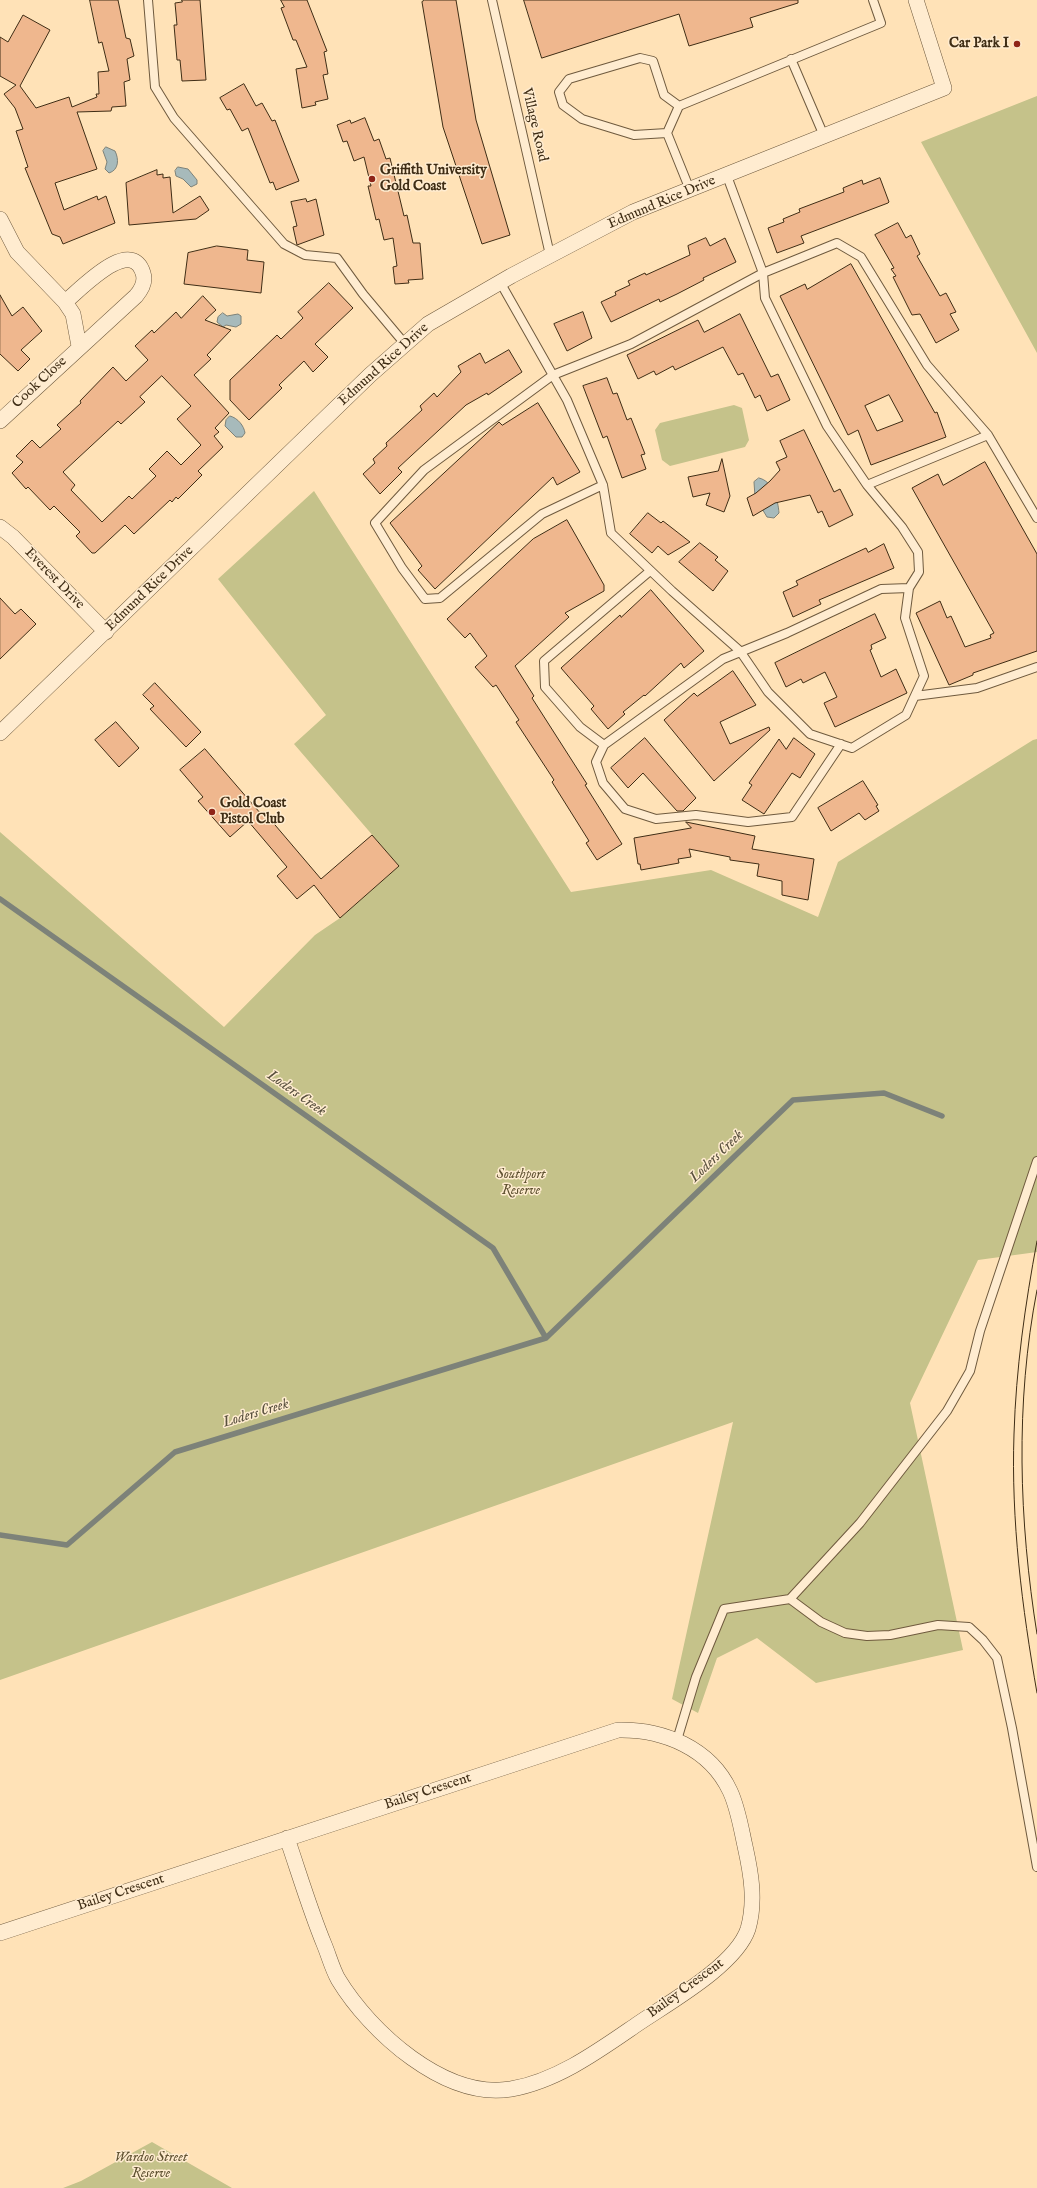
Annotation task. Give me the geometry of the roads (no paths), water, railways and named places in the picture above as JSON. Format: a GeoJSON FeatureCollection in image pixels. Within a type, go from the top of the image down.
{"type":"FeatureCollection","features":[{"type":"Feature","properties":{"kind":"street","name":"Edmund Rice Drive"},"geometry":{"type":"LineString","coordinates":[[0,733],[370,375],[428,324],[500,282],[633,212],[727,176],[886,110],[944,88],[916,0]]}},
{"type":"Feature","properties":{"kind":"street","name":"Cook Close"},"geometry":{"type":"LineString","coordinates":[[0,219],[17,252],[65,302],[73,314],[79,346]]}},
{"type":"Feature","properties":{"kind":"street","name":"Cook Close"},"geometry":{"type":"LineString","coordinates":[[0,421],[79,346],[141,291],[144,284],[143,272],[140,267],[131,260],[117,261],[65,302]]}},
{"type":"Feature","properties":{"kind":"street","name":"Everest Drive"},"geometry":{"type":"LineString","coordinates":[[0,526],[13,536],[106,632]]}},
{"type":"Feature","properties":{"kind":"street","name":"Bailey Crescent"},"geometry":{"type":"LineString","coordinates":[[0,1933],[287,1838],[618,1730],[640,1730],[677,1740],[710,1764],[731,1792],[753,1884],[747,1930],[734,1952],[712,1973],[605,2046],[537,2083],[491,2091],[470,2086],[445,2077],[413,2059],[373,2024],[337,1977],[287,1838]]}},
{"type":"Feature","properties":{"kind":"lane"},"geometry":{"type":"LineString","coordinates":[[148,0],[155,87],[174,118],[284,244],[305,255],[337,258],[363,294],[405,344]]}},
{"type":"Feature","properties":{"kind":"lane","name":"Village Road"},"geometry":{"type":"LineString","coordinates":[[492,0],[550,255]]}},
{"type":"Feature","properties":{"kind":"lane"},"geometry":{"type":"LineString","coordinates":[[690,190],[667,134],[679,106],[881,23],[873,0]]}},
{"type":"Feature","properties":{"kind":"lane"},"geometry":{"type":"LineString","coordinates":[[667,134],[634,135],[582,119],[563,106],[559,92],[569,79],[640,58],[653,61],[664,95],[679,106]]}},
{"type":"Feature","properties":{"kind":"lane"},"geometry":{"type":"LineString","coordinates":[[791,59],[824,136]]}},
{"type":"Feature","properties":{"kind":"lane"},"geometry":{"type":"LineString","coordinates":[[500,282],[567,400],[603,485],[611,533],[650,571],[740,650],[768,692],[810,734],[852,748],[906,715],[924,676],[905,618],[909,588],[919,572],[918,552],[902,527],[867,485],[824,419],[765,298],[763,273],[727,176]]}},
{"type":"Feature","properties":{"kind":"lane"},"geometry":{"type":"LineString","coordinates":[[603,485],[542,514],[440,598],[425,599],[402,568],[375,523],[424,470],[553,375],[631,344],[763,273],[837,243],[862,257],[927,365],[988,435],[1037,518]]}},
{"type":"Feature","properties":{"kind":"lane"},"geometry":{"type":"LineString","coordinates":[[867,485],[988,435]]}},
{"type":"Feature","properties":{"kind":"lane"},"geometry":{"type":"LineString","coordinates":[[604,745],[580,727],[545,687],[544,661],[650,571]]}},
{"type":"Feature","properties":{"kind":"lane"},"geometry":{"type":"LineString","coordinates":[[841,744],[792,817],[748,822],[696,816],[656,819],[624,809],[603,783],[596,762],[604,745],[723,659],[740,650],[787,632],[880,589],[909,588]]}},
{"type":"Feature","properties":{"kind":"lane"},"geometry":{"type":"LineString","coordinates":[[915,696],[977,688],[1037,666]]}},
{"type":"Feature","properties":{"kind":"lane"},"geometry":{"type":"LineString","coordinates":[[677,1740],[696,1677],[724,1609],[790,1598],[860,1523],[951,1404],[970,1371],[980,1331],[1037,1161]]}},
{"type":"Feature","properties":{"kind":"lane"},"geometry":{"type":"LineString","coordinates":[[790,1598],[822,1622],[845,1633],[867,1636],[882,1635],[938,1625],[969,1627],[984,1640],[996,1658],[1012,1728],[1037,1867]]}},
{"type":"Feature","properties":{"kind":"waterway","name":"Loders Creek"},"geometry":{"type":"LineString","coordinates":[[0,899],[493,1248],[546,1338]]}},
{"type":"Feature","properties":{"kind":"waterway","name":"Loders Creek"},"geometry":{"type":"LineString","coordinates":[[0,1535],[67,1545],[175,1452],[546,1338],[793,1100],[884,1093],[942,1116]]}},
{"type":"Feature","properties":{"kind":"tram line"},"geometry":{"type":"LineString","coordinates":[[1037,1241],[1019,1361],[1014,1434],[1014,1499],[1016,1532],[1022,1596],[1037,1693]]}},
{"type":"Feature","properties":{"kind":"tram line"},"geometry":{"type":"LineString","coordinates":[[1037,1290],[1025,1376],[1022,1462],[1026,1548],[1037,1634]]}},
{"type":"Feature","properties":{"kind":"place","name":"Car Park I"},"geometry":{"type":"Point","coordinates":[1017,44]}},
{"type":"Feature","properties":{"kind":"place","name":"Griffith University Gold Coast"},"geometry":{"type":"Point","coordinates":[372,179]}},
{"type":"Feature","properties":{"kind":"place","name":"Gold Coast Pistol Club"},"geometry":{"type":"Point","coordinates":[212,812]}},
{"type":"Feature","properties":{"kind":"park label","name":"Southport Reserve"},"geometry":{"type":"Point","coordinates":[521,1184]}},
{"type":"Feature","properties":{"kind":"park label","name":"Wardoo Street Reserve"},"geometry":{"type":"Point","coordinates":[151,2166]}}]}
